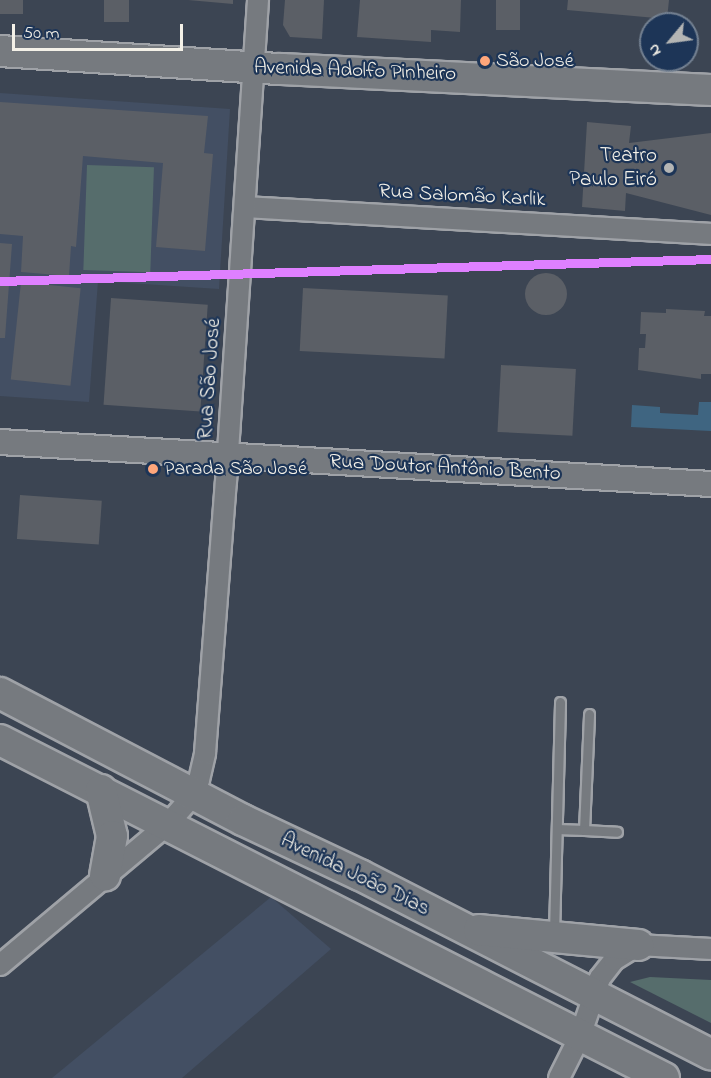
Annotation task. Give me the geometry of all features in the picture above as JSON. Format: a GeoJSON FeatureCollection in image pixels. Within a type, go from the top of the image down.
{"type":"FeatureCollection","features":[{"type":"Feature","properties":{"kind":"main road","name":"Avenida Adolfo Pinheiro"},"geometry":{"type":"LineString","coordinates":[[0,51],[255,67],[711,90]]}},
{"type":"Feature","properties":{"kind":"main road","name":"Avenida João Dias"},"geometry":{"type":"LineString","coordinates":[[0,693],[194,795],[596,994],[711,1054]]}},
{"type":"Feature","properties":{"kind":"main road","name":"Avenida João Dias"},"geometry":{"type":"LineString","coordinates":[[0,740],[664,1078]]}},
{"type":"Feature","properties":{"kind":"main road"},"geometry":{"type":"LineString","coordinates":[[101,790],[112,836],[105,875]]}},
{"type":"Feature","properties":{"kind":"main road"},"geometry":{"type":"LineString","coordinates":[[464,929],[554,935],[638,945]]}},
{"type":"Feature","properties":{"kind":"street","name":"Rua São José"},"geometry":{"type":"LineString","coordinates":[[194,795],[205,753],[246,207],[258,0]]}},
{"type":"Feature","properties":{"kind":"street","name":"Rua Salomão Karlik"},"geometry":{"type":"LineString","coordinates":[[246,207],[711,234]]}},
{"type":"Feature","properties":{"kind":"street","name":"Rua Doutor Antônio Bento"},"geometry":{"type":"LineString","coordinates":[[0,442],[711,484]]}},
{"type":"Feature","properties":{"kind":"street"},"geometry":{"type":"LineString","coordinates":[[0,965],[168,824],[194,795]]}},
{"type":"Feature","properties":{"kind":"street"},"geometry":{"type":"LineString","coordinates":[[559,1078],[580,1036],[605,969],[638,945],[711,950]]}},
{"type":"Feature","properties":{"kind":"lane"},"geometry":{"type":"LineString","coordinates":[[554,935],[560,702]]}},
{"type":"Feature","properties":{"kind":"lane"},"geometry":{"type":"LineString","coordinates":[[584,830],[589,714]]}},
{"type":"Feature","properties":{"kind":"lane"},"geometry":{"type":"LineString","coordinates":[[557,829],[617,832]]}},
{"type":"Feature","properties":{"kind":"shaded area"},"geometry":{"type":"Polygon","coordinates":[[[0,93],[230,109],[219,289],[98,281],[89,402],[0,396],[0,93]]]}},
{"type":"Feature","properties":{"kind":"shaded area"},"geometry":{"type":"Polygon","coordinates":[[[699,402],[711,402],[711,431],[631,427],[632,405],[660,407],[660,413],[698,415],[699,402]]]}},
{"type":"Feature","properties":{"kind":"shaded area"},"geometry":{"type":"Polygon","coordinates":[[[271,897],[331,949],[182,1078],[52,1078],[271,897]]]}},
{"type":"Feature","properties":{"kind":"green space"},"geometry":{"type":"Polygon","coordinates":[[[87,165],[154,167],[150,272],[83,270],[87,165]]]}},
{"type":"Feature","properties":{"kind":"green space"},"geometry":{"type":"Polygon","coordinates":[[[650,977],[711,980],[711,1023],[630,982],[650,977]]]}},
{"type":"Feature","properties":{"kind":"building"},"geometry":{"type":"Polygon","coordinates":[[[0,0],[23,0],[23,14],[0,14],[0,0]]]}},
{"type":"Feature","properties":{"kind":"building"},"geometry":{"type":"Polygon","coordinates":[[[104,0],[129,0],[129,22],[104,22],[104,0]]]}},
{"type":"Feature","properties":{"kind":"building"},"geometry":{"type":"Polygon","coordinates":[[[188,0],[233,0],[233,4],[188,0]]]}},
{"type":"Feature","properties":{"kind":"building"},"geometry":{"type":"Polygon","coordinates":[[[285,0],[324,0],[322,39],[290,37],[283,25],[285,0]]]}},
{"type":"Feature","properties":{"kind":"building"},"geometry":{"type":"Polygon","coordinates":[[[360,0],[461,0],[460,32],[431,30],[431,42],[357,37],[360,0]]]}},
{"type":"Feature","properties":{"kind":"building"},"geometry":{"type":"Polygon","coordinates":[[[496,0],[520,0],[520,30],[496,30],[496,0]]]}},
{"type":"Feature","properties":{"kind":"building"},"geometry":{"type":"Polygon","coordinates":[[[568,0],[669,0],[668,12],[639,12],[639,16],[567,10],[568,0]]]}},
{"type":"Feature","properties":{"kind":"building"},"geometry":{"type":"Polygon","coordinates":[[[0,102],[208,116],[204,153],[213,154],[205,251],[156,247],[163,163],[83,156],[76,247],[71,246],[69,276],[21,272],[23,236],[0,234],[0,102]]]}},
{"type":"Feature","properties":{"kind":"building"},"geometry":{"type":"Polygon","coordinates":[[[587,122],[631,126],[629,143],[711,133],[711,215],[626,193],[625,211],[582,207],[587,122]]]}},
{"type":"Feature","properties":{"kind":"building"},"geometry":{"type":"Polygon","coordinates":[[[0,243],[12,244],[5,338],[0,338],[0,243]]]}},
{"type":"Feature","properties":{"kind":"building"},"geometry":{"type":"Polygon","coordinates":[[[546,273],[561,279],[567,294],[561,309],[546,315],[531,309],[525,294],[531,279],[546,273]]]}},
{"type":"Feature","properties":{"kind":"building"},"geometry":{"type":"Polygon","coordinates":[[[21,282],[81,288],[70,386],[11,379],[21,282]]]}},
{"type":"Feature","properties":{"kind":"building"},"geometry":{"type":"Polygon","coordinates":[[[303,288],[448,296],[445,359],[300,351],[303,288]]]}},
{"type":"Feature","properties":{"kind":"building"},"geometry":{"type":"Polygon","coordinates":[[[111,298],[208,305],[200,412],[104,405],[111,298]]]}},
{"type":"Feature","properties":{"kind":"building"},"geometry":{"type":"Polygon","coordinates":[[[666,309],[705,311],[704,316],[711,316],[711,374],[701,374],[701,379],[638,370],[639,348],[645,348],[646,334],[640,334],[641,312],[666,313],[666,309]]]}},
{"type":"Feature","properties":{"kind":"building"},"geometry":{"type":"Polygon","coordinates":[[[501,365],[576,369],[572,436],[497,432],[501,365]]]}},
{"type":"Feature","properties":{"kind":"building"},"geometry":{"type":"Polygon","coordinates":[[[20,495],[102,501],[99,545],[17,539],[20,495]]]}},
{"type":"Feature","properties":{"kind":"transit line"},"geometry":{"type":"LineString","coordinates":[[0,281],[711,259]]}},
{"type":"Feature","properties":{"kind":"place","name":"São José"},"geometry":{"type":"Point","coordinates":[485,61]}},
{"type":"Feature","properties":{"kind":"place","name":"Teatro Paulo Eiró"},"geometry":{"type":"Point","coordinates":[669,168]}},
{"type":"Feature","properties":{"kind":"place","name":"Parada São José"},"geometry":{"type":"Point","coordinates":[153,469]}}]}
